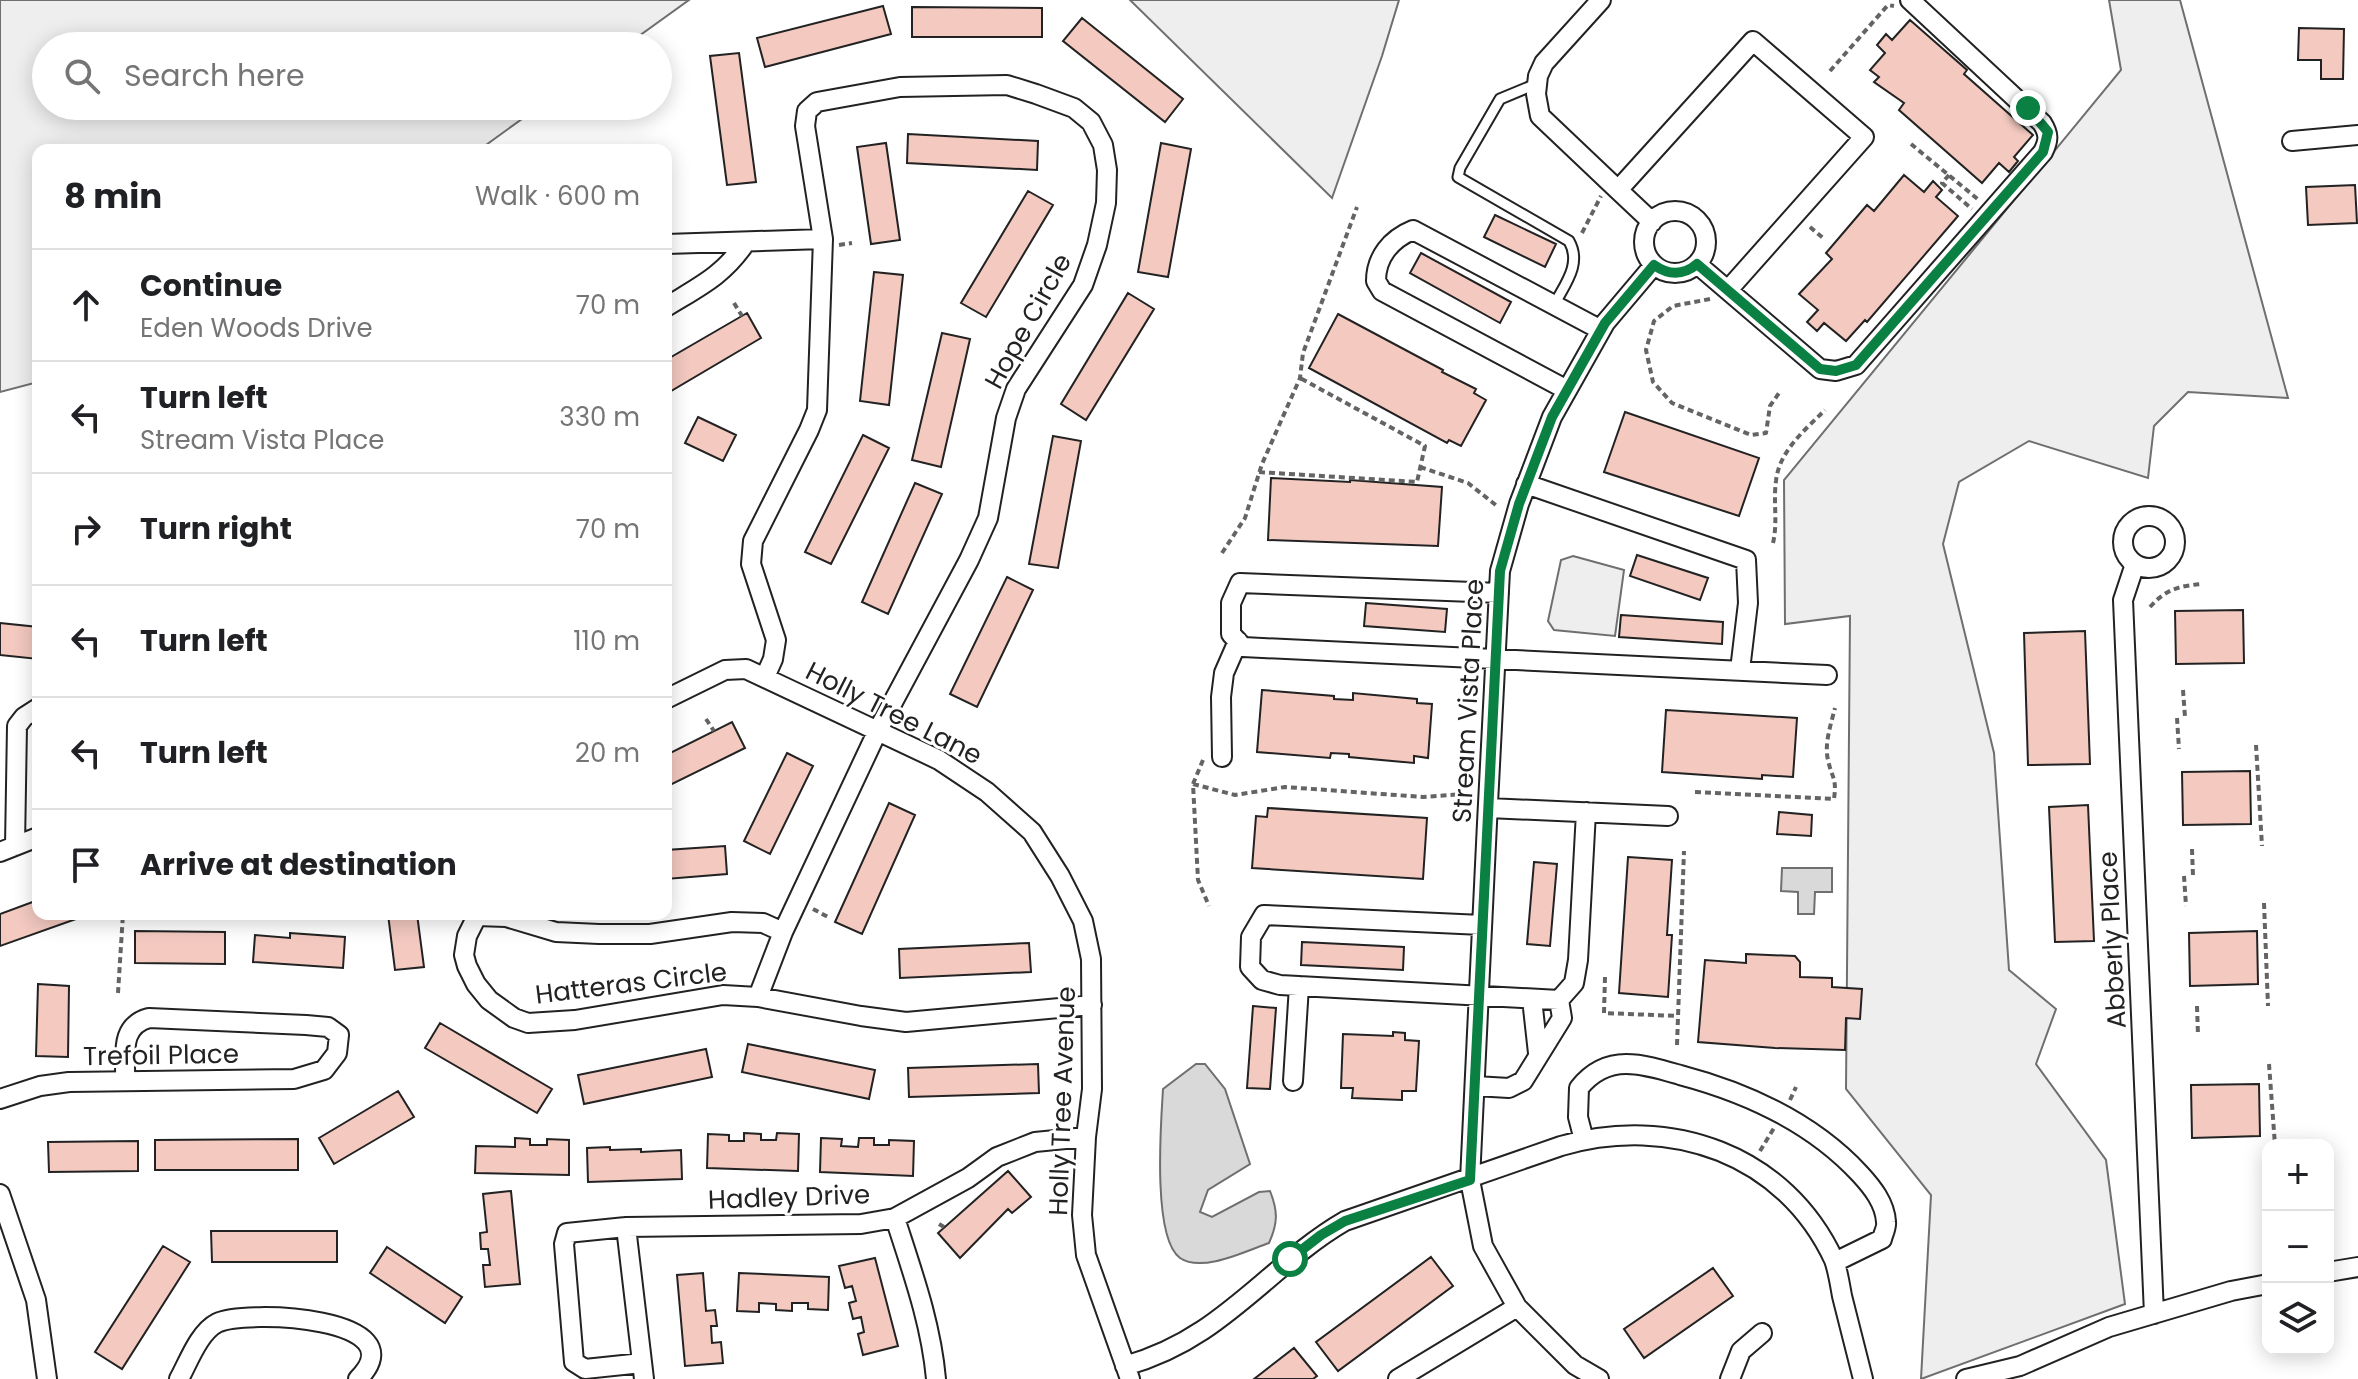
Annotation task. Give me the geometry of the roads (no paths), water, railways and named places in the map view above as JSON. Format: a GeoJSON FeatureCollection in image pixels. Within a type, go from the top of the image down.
{"type":"FeatureCollection","features":[{"type":"Feature","properties":{"kind":"street"},"geometry":{"type":"LineString","coordinates":[[1601,0],[1544,63],[1536,84],[1537,105],[1540,116],[1610,193],[1652,222]]}},
{"type":"Feature","properties":{"kind":"street"},"geometry":{"type":"LineString","coordinates":[[1697,264],[1720,294],[1820,369],[1836,371],[1856,365],[2043,152],[2048,132],[2042,123],[1904,3]]}},
{"type":"Feature","properties":{"kind":"street"},"geometry":{"type":"LineString","coordinates":[[1610,193],[1753,41],[1862,135],[1864,137],[1720,294]]}},
{"type":"Feature","properties":{"kind":"street","name":"Hope Circle"},"geometry":{"type":"LineString","coordinates":[[758,997],[783,932],[878,730],[952,594],[988,518],[1006,418],[1016,389],[1083,285],[1097,245],[1106,203],[1107,170],[1103,145],[1091,122],[1074,108],[1007,85],[900,87],[817,102],[807,111],[805,126],[823,239],[817,410],[753,541],[751,564],[776,640],[773,659],[765,677]]}},
{"type":"Feature","properties":{"kind":"street"},"geometry":{"type":"LineString","coordinates":[[2292,141],[2358,135]]}},
{"type":"Feature","properties":{"kind":"street"},"geometry":{"type":"LineString","coordinates":[[1669,212],[1688,214],[1697,220],[1706,237],[1706,247],[1697,264],[1677,273],[1661,270],[1654,265],[1645,248],[1647,230],[1652,222],[1669,212]]}},
{"type":"Feature","properties":{"kind":"street"},"geometry":{"type":"LineString","coordinates":[[1567,390],[1382,291],[1376,281],[1376,271],[1388,247],[1398,236],[1413,230],[1601,330]]}},
{"type":"Feature","properties":{"kind":"street"},"geometry":{"type":"LineString","coordinates":[[672,244],[823,239]]}},
{"type":"Feature","properties":{"kind":"street"},"geometry":{"type":"LineString","coordinates":[[672,303],[720,274],[746,242]]}},
{"type":"Feature","properties":{"kind":"street","name":"Stream Vista Place"},"geometry":{"type":"LineString","coordinates":[[1599,1379],[1575,1365],[1517,1307],[1483,1246],[1470,1180],[1482,925],[1500,571],[1526,484],[1552,417],[1601,330],[1654,265]]}},
{"type":"Feature","properties":{"kind":"street"},"geometry":{"type":"LineString","coordinates":[[1526,484],[1746,560],[1748,603],[1740,670]]}},
{"type":"Feature","properties":{"kind":"street","name":"Abberly Place"},"geometry":{"type":"LineString","coordinates":[[2135,564],[2123,600],[2154,1314]]}},
{"type":"Feature","properties":{"kind":"street"},"geometry":{"type":"LineString","coordinates":[[1499,593],[1240,583],[1231,603],[1231,634],[1243,647],[1827,675]]}},
{"type":"Feature","properties":{"kind":"street"},"geometry":{"type":"LineString","coordinates":[[1212,758],[1224,673],[1238,641]]}},
{"type":"Feature","properties":{"kind":"street","name":"Holly Tree Lane"},"geometry":{"type":"LineString","coordinates":[[672,696],[730,668],[746,669],[939,760],[987,792],[1032,832]]}},
{"type":"Feature","properties":{"kind":"street"},"geometry":{"type":"LineString","coordinates":[[32,712],[17,726],[7,849],[32,839]]}},
{"type":"Feature","properties":{"kind":"street"},"geometry":{"type":"LineString","coordinates":[[1488,808],[1668,816]]}},
{"type":"Feature","properties":{"kind":"street"},"geometry":{"type":"LineString","coordinates":[[1559,1000],[1574,983],[1578,960],[1586,812]]}},
{"type":"Feature","properties":{"kind":"street","name":"Holly Tree Avenue"},"geometry":{"type":"LineString","coordinates":[[1032,832],[1060,876],[1083,921],[1091,959],[1092,1089],[1082,1215],[1086,1255],[1127,1373]]}},
{"type":"Feature","properties":{"kind":"street"},"geometry":{"type":"LineString","coordinates":[[1482,925],[1264,915],[1251,937],[1250,967],[1262,980],[1280,985],[1559,1000]]}},
{"type":"Feature","properties":{"kind":"street","name":"Hatteras Circle"},"geometry":{"type":"LineString","coordinates":[[475,920],[467,936],[464,955],[476,984],[489,1000],[514,1018],[528,1023],[575,1020],[723,995],[758,997],[906,1022],[1092,1005]]}},
{"type":"Feature","properties":{"kind":"street","name":"Hatteras Circle"},"geometry":{"type":"LineString","coordinates":[[516,920],[556,932],[599,934],[650,934],[732,922],[763,923],[783,932]]}},
{"type":"Feature","properties":{"kind":"street"},"geometry":{"type":"LineString","coordinates":[[1293,1081],[1299,986]]}},
{"type":"Feature","properties":{"kind":"street"},"geometry":{"type":"LineString","coordinates":[[1532,999],[1538,1053]]}},
{"type":"Feature","properties":{"kind":"street"},"geometry":{"type":"LineString","coordinates":[[1475,1086],[1509,1088],[1523,1081],[1562,1018],[1559,1000]]}},
{"type":"Feature","properties":{"kind":"street","name":"Trefoil Place"},"geometry":{"type":"LineString","coordinates":[[0,1099],[54,1084],[294,1079],[324,1070],[337,1053],[339,1035],[328,1027],[237,1020],[149,1018],[137,1022],[128,1032],[125,1081]]}},
{"type":"Feature","properties":{"kind":"street"},"geometry":{"type":"LineString","coordinates":[[1584,1140],[1578,1117],[1579,1088],[1598,1070],[1625,1064],[1721,1086],[1794,1119],[1838,1150],[1881,1202],[1887,1223],[1882,1239],[1835,1262]]}},
{"type":"Feature","properties":{"kind":"street"},"geometry":{"type":"LineString","coordinates":[[1127,1373],[1206,1328],[1321,1235],[1345,1221],[1584,1140],[1621,1135],[1674,1139],[1710,1146],[1742,1160],[1786,1192],[1809,1220],[1835,1262],[1863,1379]]}},
{"type":"Feature","properties":{"kind":"street","name":"Hadley Drive"},"geometry":{"type":"LineString","coordinates":[[643,1371],[585,1369],[574,1362],[564,1244],[567,1233],[626,1227],[804,1227],[861,1224],[895,1218],[968,1178],[997,1157],[1035,1142],[1086,1137]]}},
{"type":"Feature","properties":{"kind":"street"},"geometry":{"type":"LineString","coordinates":[[0,1194],[36,1300],[47,1379]]}},
{"type":"Feature","properties":{"kind":"street"},"geometry":{"type":"LineString","coordinates":[[895,1218],[921,1297],[933,1348],[936,1379]]}},
{"type":"Feature","properties":{"kind":"street"},"geometry":{"type":"LineString","coordinates":[[626,1227],[643,1371]]}},
{"type":"Feature","properties":{"kind":"street"},"geometry":{"type":"LineString","coordinates":[[2334,1271],[2358,1267]]}},
{"type":"Feature","properties":{"kind":"street"},"geometry":{"type":"LineString","coordinates":[[1966,1379],[2020,1366],[2109,1327],[2231,1291],[2262,1285]]}},
{"type":"Feature","properties":{"kind":"street"},"geometry":{"type":"LineString","coordinates":[[1398,1379],[1517,1307]]}},
{"type":"Feature","properties":{"kind":"street"},"geometry":{"type":"LineString","coordinates":[[179,1379],[207,1331],[216,1323],[233,1319],[310,1319],[341,1325],[370,1348],[366,1371],[358,1379]]}},
{"type":"Feature","properties":{"kind":"street"},"geometry":{"type":"LineString","coordinates":[[1730,1379],[1741,1351],[1762,1333]]}},
{"type":"Feature","properties":{"kind":"lane"},"geometry":{"type":"LineString","coordinates":[[1536,84],[1500,99],[1460,168],[1458,177],[1569,241],[1575,252],[1575,266],[1554,305]]}}]}
